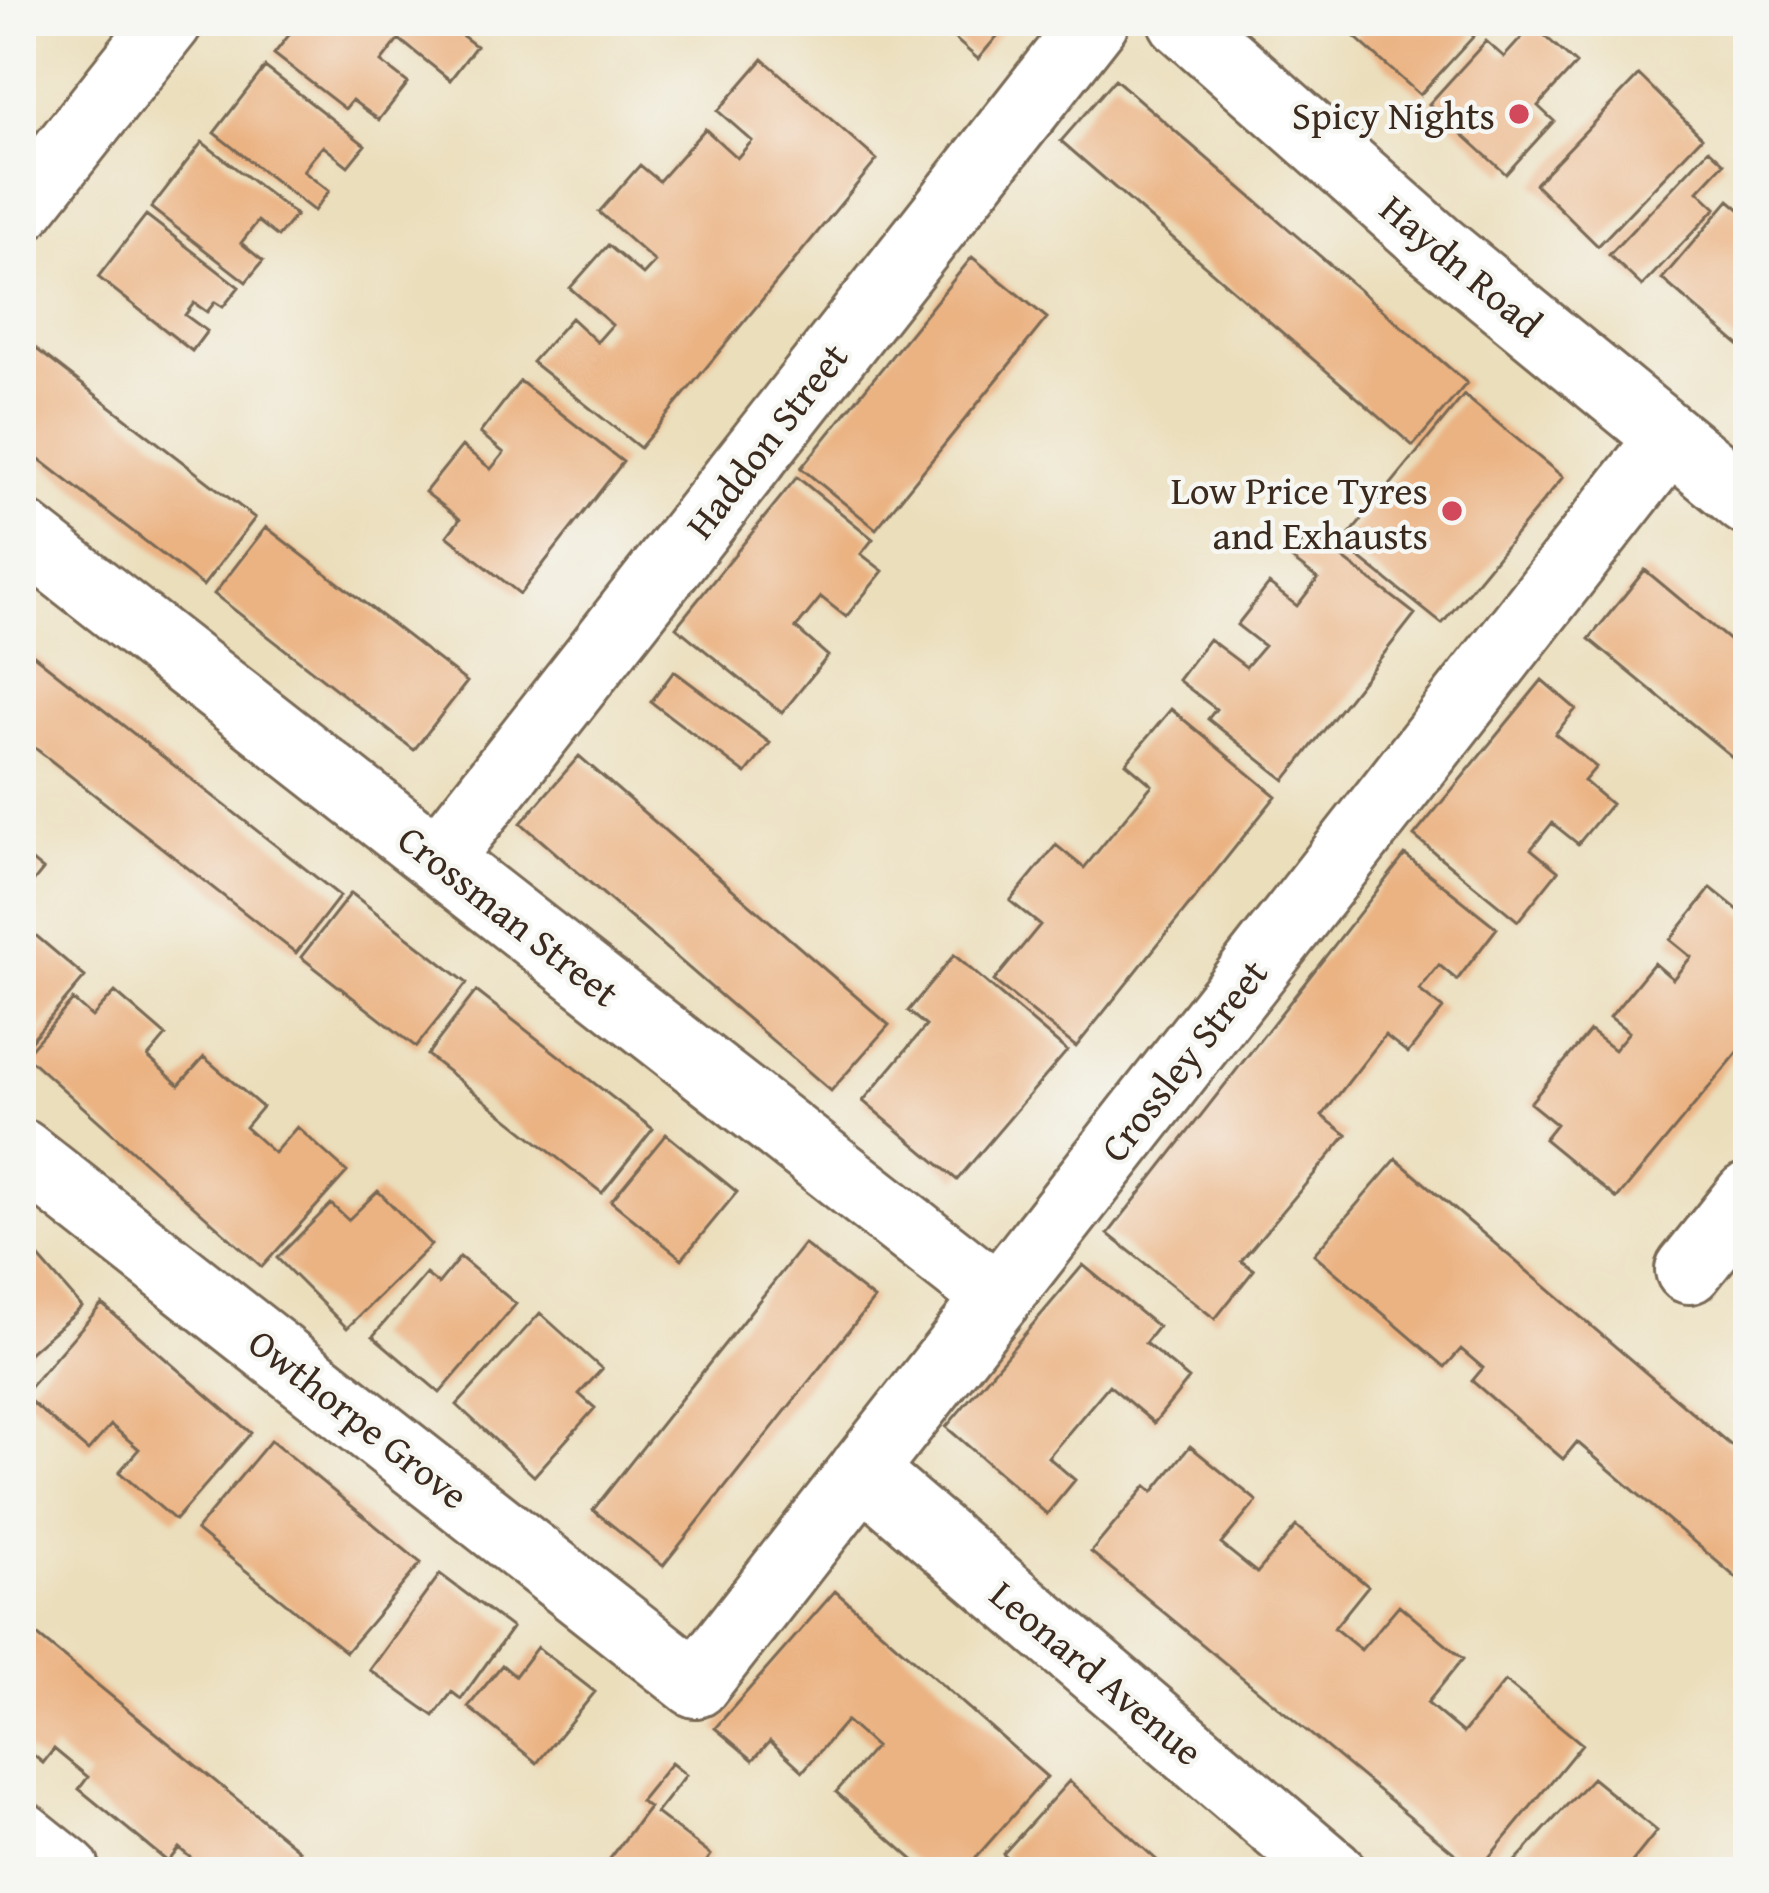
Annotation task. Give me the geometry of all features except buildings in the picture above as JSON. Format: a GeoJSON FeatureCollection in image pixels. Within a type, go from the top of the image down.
{"type":"FeatureCollection","features":[{"type":"Feature","properties":{"kind":"street"},"geometry":{"type":"LineString","coordinates":[[21,208],[169,21]]}},
{"type":"Feature","properties":{"kind":"street","name":"Haddon Street"},"geometry":{"type":"LineString","coordinates":[[438,860],[1095,21]]}},
{"type":"Feature","properties":{"kind":"street","name":"Haydn Road"},"geometry":{"type":"LineString","coordinates":[[1182,21],[1435,245],[1670,438],[1743,487]]}},
{"type":"Feature","properties":{"kind":"street","name":"Crossley Street"},"geometry":{"type":"LineString","coordinates":[[696,1684],[1670,438]]}},
{"type":"Feature","properties":{"kind":"street","name":"Crossman Street"},"geometry":{"type":"LineString","coordinates":[[21,533],[998,1298]]}},
{"type":"Feature","properties":{"kind":"street","name":"Owthorpe Grove"},"geometry":{"type":"LineString","coordinates":[[21,1153],[696,1684]]}},
{"type":"Feature","properties":{"kind":"street"},"geometry":{"type":"LineString","coordinates":[[1689,1270],[1748,1196]]}},
{"type":"Feature","properties":{"kind":"street","name":"Leonard Avenue"},"geometry":{"type":"LineString","coordinates":[[862,1471],[1332,1872]]}},
{"type":"Feature","properties":{"kind":"street"},"geometry":{"type":"LineString","coordinates":[[21,1835],[67,1872]]}},
{"type":"Feature","properties":{"kind":"place","name":"Spicy Nights"},"geometry":{"type":"Point","coordinates":[1519,114]}},
{"type":"Feature","properties":{"kind":"place","name":"Low Price Tyres and Exhausts"},"geometry":{"type":"Point","coordinates":[1452,511]}}]}
